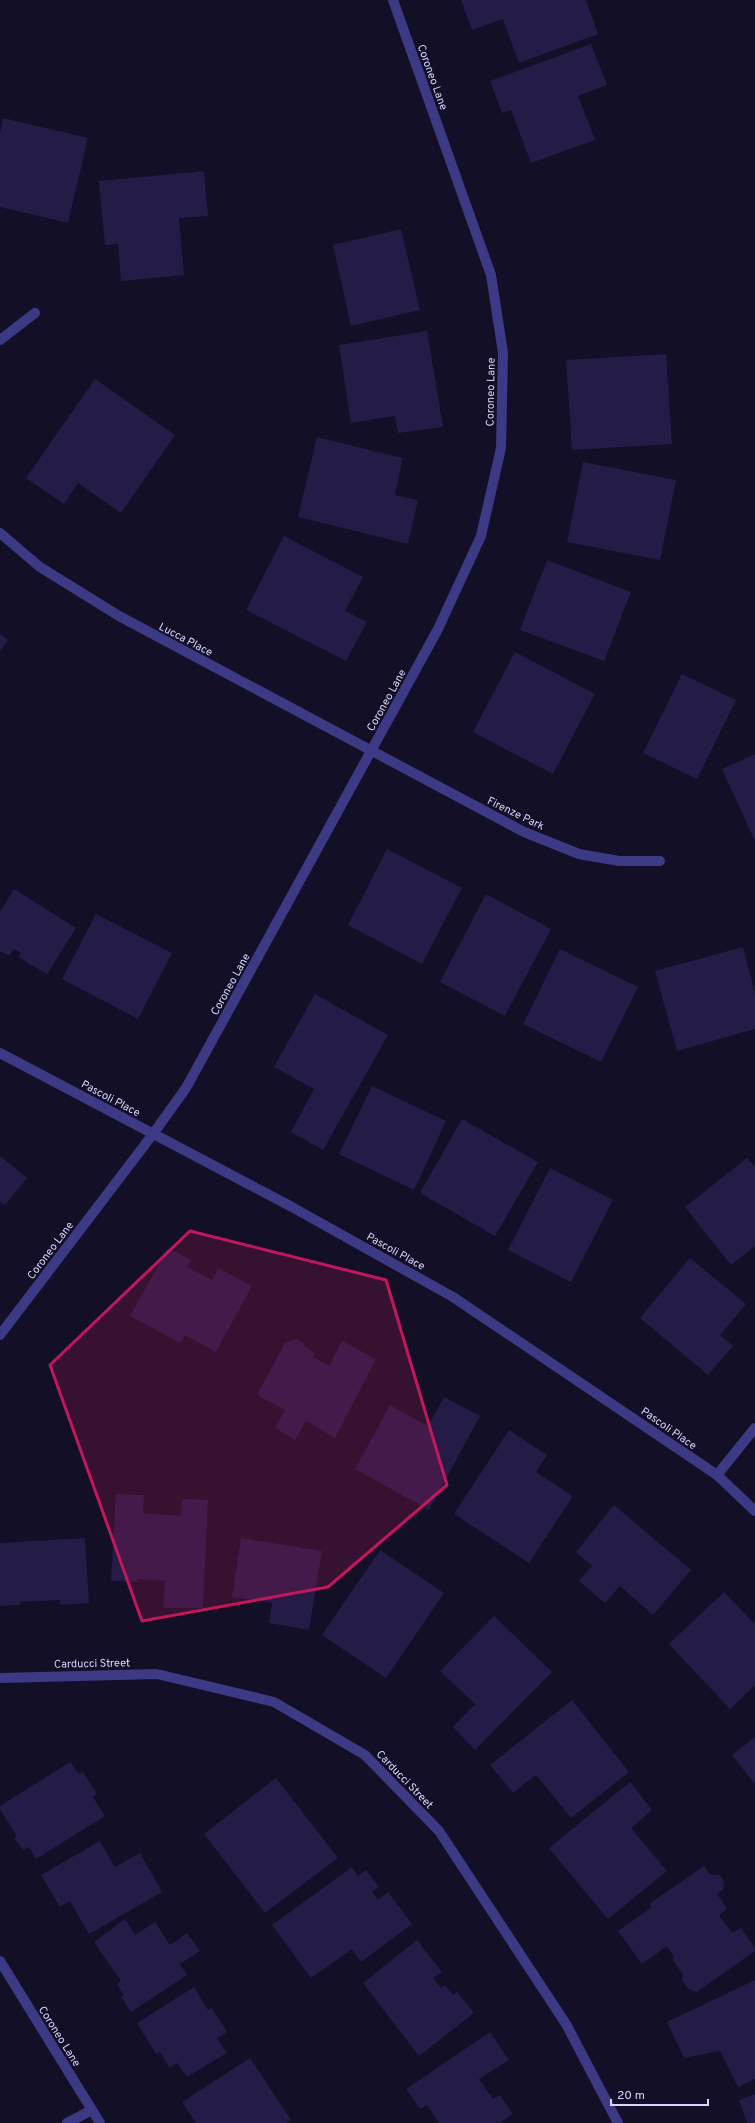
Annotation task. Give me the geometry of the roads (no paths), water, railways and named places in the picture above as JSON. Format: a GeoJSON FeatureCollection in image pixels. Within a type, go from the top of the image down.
{"type":"FeatureCollection","features":[{"type":"Feature","properties":{"kind":"street","name":"Coroneo Lane"},"geometry":{"type":"LineString","coordinates":[[0,1335],[153,1134],[186,1088],[438,629],[481,536],[501,448],[503,353],[491,275],[393,0]]}},
{"type":"Feature","properties":{"kind":"street"},"geometry":{"type":"LineString","coordinates":[[0,340],[35,313]]}},
{"type":"Feature","properties":{"kind":"street","name":"Lucca Place"},"geometry":{"type":"LineString","coordinates":[[0,533],[40,567],[119,616],[371,752]]}},
{"type":"Feature","properties":{"kind":"street","name":"Firenze Park"},"geometry":{"type":"LineString","coordinates":[[371,752],[524,832],[579,854],[619,861],[660,861]]}},
{"type":"Feature","properties":{"kind":"street","name":"Pascoli Place"},"geometry":{"type":"LineString","coordinates":[[0,1053],[292,1207],[453,1297],[717,1475],[755,1511]]}},
{"type":"Feature","properties":{"kind":"street"},"geometry":{"type":"LineString","coordinates":[[717,1475],[755,1428]]}},
{"type":"Feature","properties":{"kind":"street","name":"Carducci Street"},"geometry":{"type":"LineString","coordinates":[[0,1678],[157,1674],[274,1702],[366,1755],[439,1831],[566,2024],[618,2123]]}},
{"type":"Feature","properties":{"kind":"street","name":"Coroneo Lane"},"geometry":{"type":"LineString","coordinates":[[0,1961],[100,2123]]}},
{"type":"Feature","properties":{"kind":"street"},"geometry":{"type":"LineString","coordinates":[[67,2123],[92,2110]]}}]}
